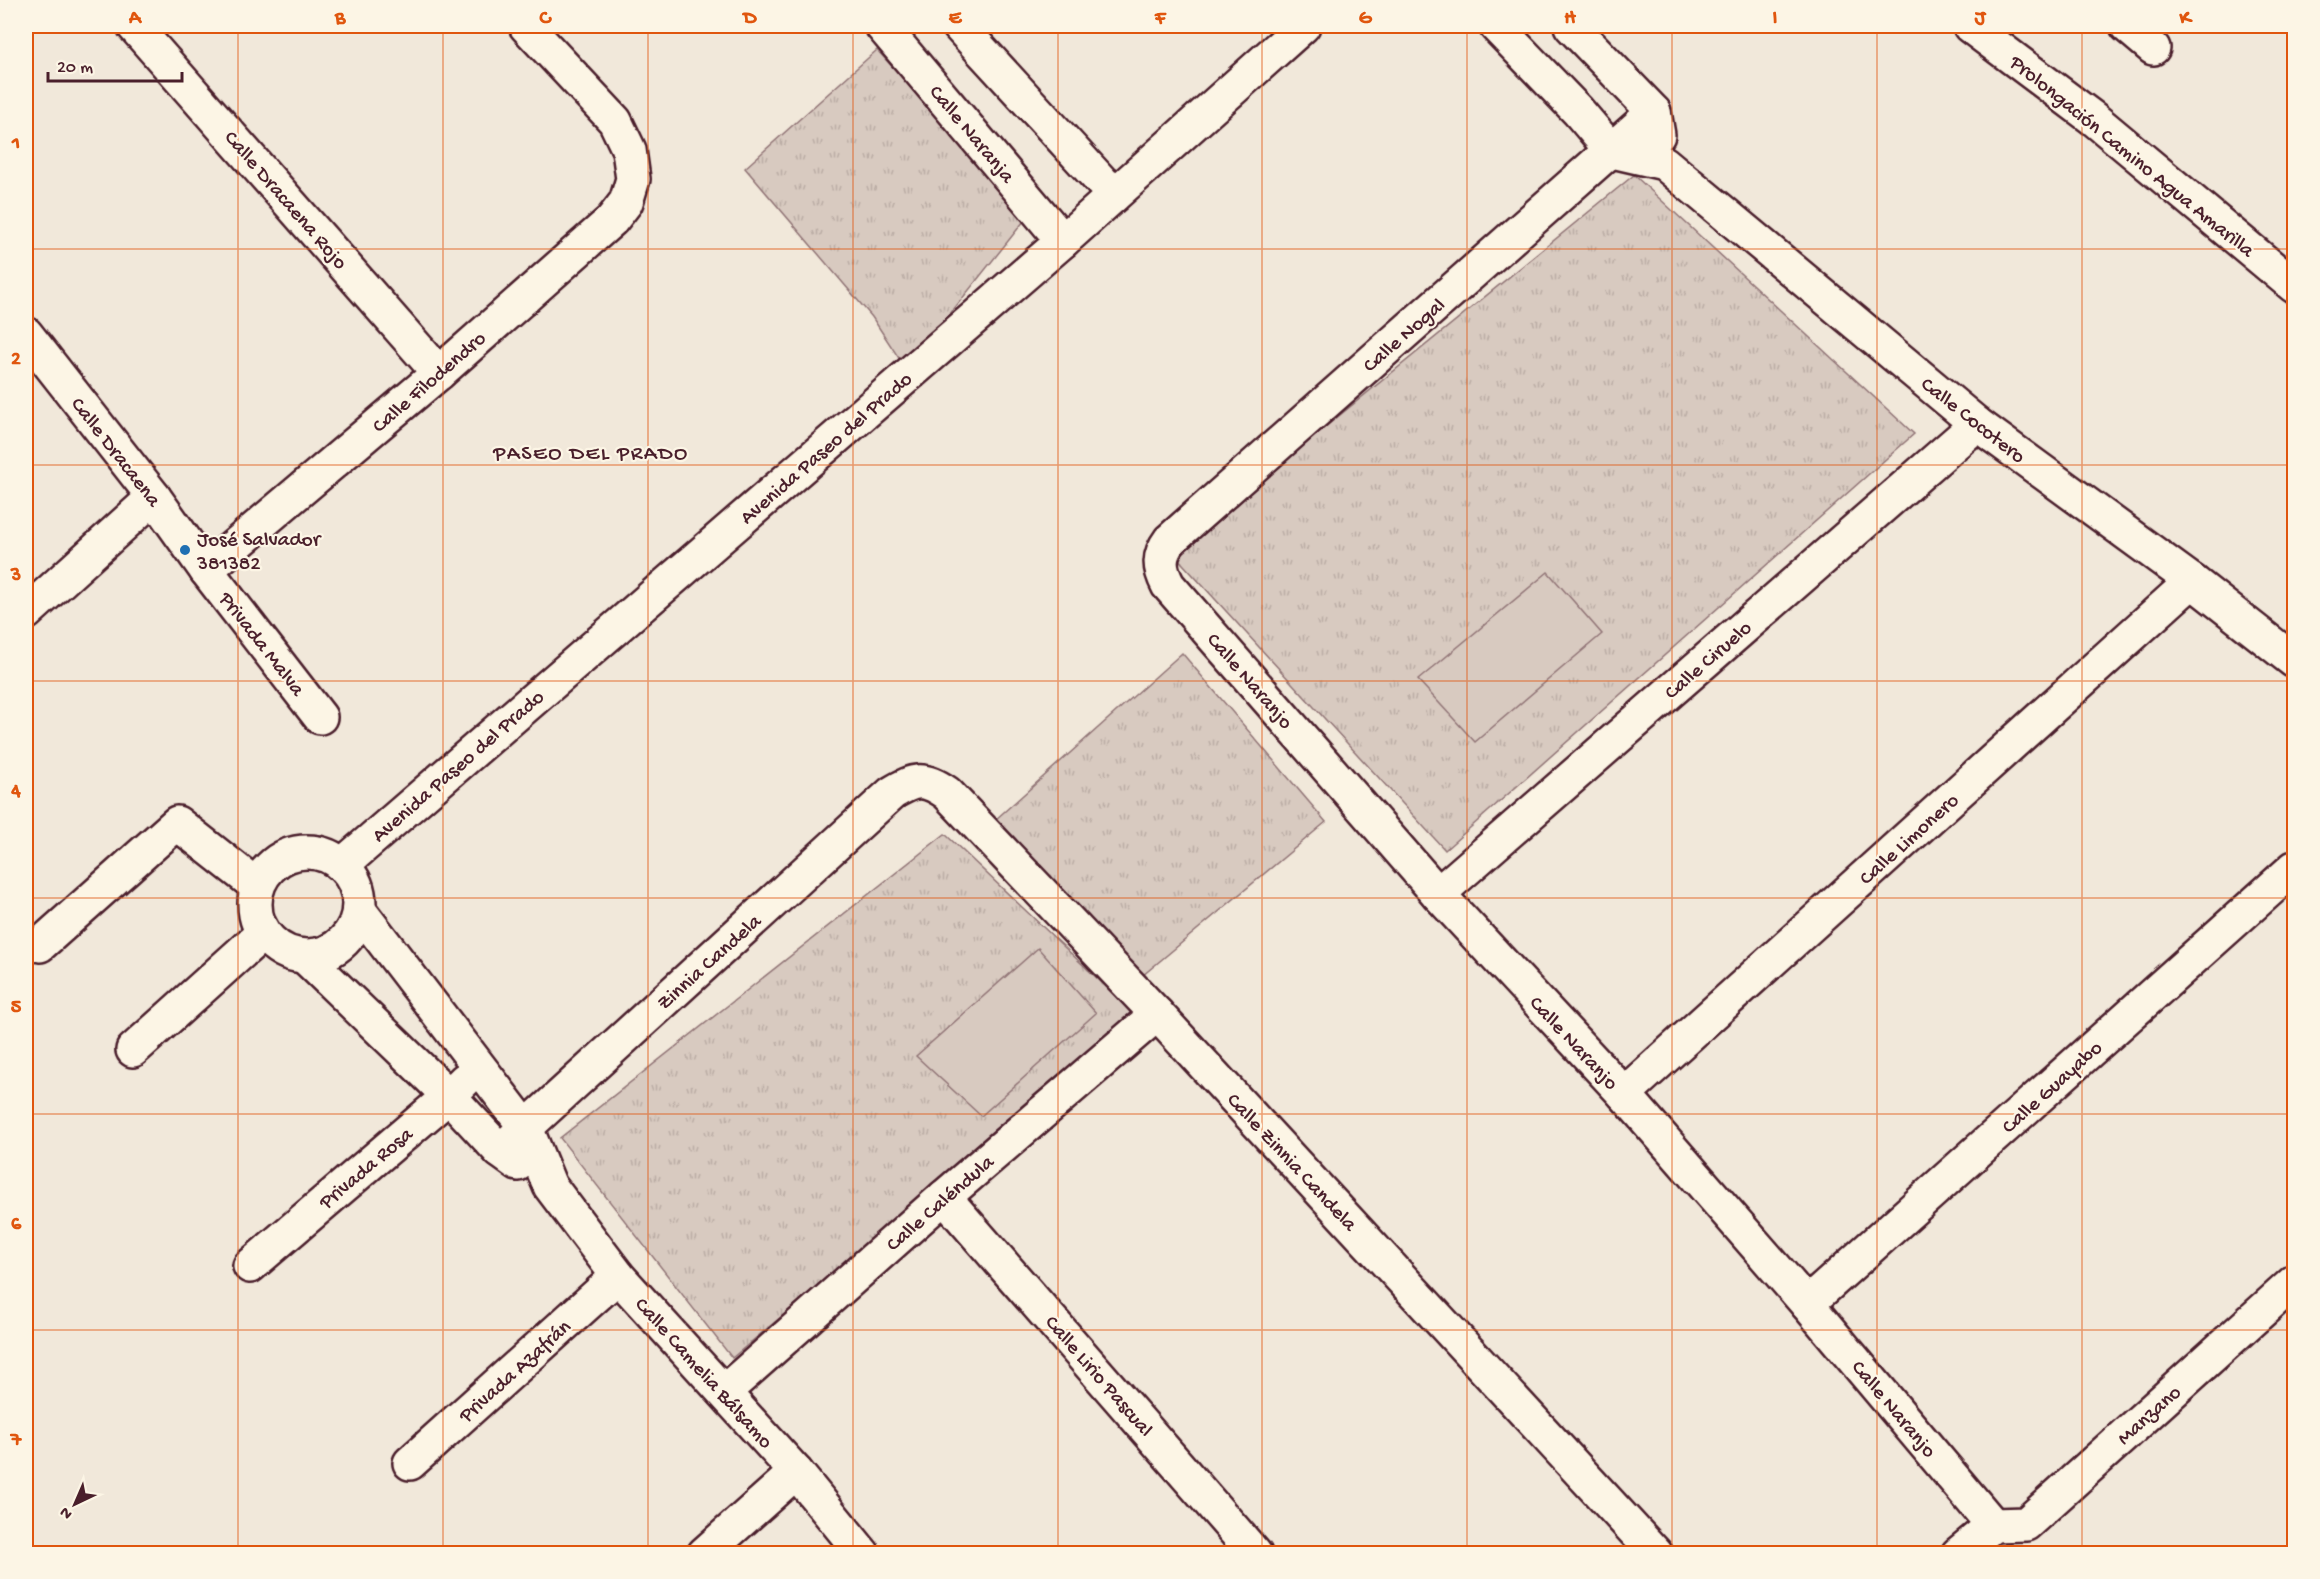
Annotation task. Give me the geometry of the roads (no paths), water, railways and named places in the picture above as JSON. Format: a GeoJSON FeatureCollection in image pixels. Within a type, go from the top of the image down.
{"type":"FeatureCollection","features":[{"type":"Feature","properties":{"kind":"street","name":"Calle Dracaena Rojo"},"geometry":{"type":"LineString","coordinates":[[134,26],[439,373]]}},
{"type":"Feature","properties":{"kind":"street","name":"Calle Filodendro"},"geometry":{"type":"LineString","coordinates":[[206,570],[439,373],[612,220],[626,202],[633,179],[629,150],[615,121],[526,26]]}},
{"type":"Feature","properties":{"kind":"street","name":"Calle Naranja"},"geometry":{"type":"LineString","coordinates":[[882,26],[1064,241]]}},
{"type":"Feature","properties":{"kind":"street"},"geometry":{"type":"LineString","coordinates":[[959,26],[1114,195]]}},
{"type":"Feature","properties":{"kind":"street","name":"Avenida Paseo del Prado"},"geometry":{"type":"LineString","coordinates":[[342,865],[1064,241],[1303,26]]}},
{"type":"Feature","properties":{"kind":"street"},"geometry":{"type":"LineString","coordinates":[[1496,26],[1578,111],[1612,151]]}},
{"type":"Feature","properties":{"kind":"street"},"geometry":{"type":"LineString","coordinates":[[1571,26],[1654,112],[1664,163]]}},
{"type":"Feature","properties":{"kind":"street","name":"Prolongación Camino Agua Amarilla"},"geometry":{"type":"LineString","coordinates":[[1970,26],[2094,119],[2295,286]]}},
{"type":"Feature","properties":{"kind":"street"},"geometry":{"type":"LineString","coordinates":[[2127,26],[2153,48]]}},
{"type":"Feature","properties":{"kind":"street","name":"Calle Nogal"},"geometry":{"type":"LineString","coordinates":[[1160,561],[1163,549],[1170,540],[1654,112]]}},
{"type":"Feature","properties":{"kind":"street","name":"Calle Cocotero"},"geometry":{"type":"LineString","coordinates":[[1612,151],[1664,163],[1977,424],[2192,581],[2295,662]]}},
{"type":"Feature","properties":{"kind":"street","name":"Calle Dracaena"},"geometry":{"type":"LineString","coordinates":[[26,334],[154,497],[206,570]]}},
{"type":"Feature","properties":{"kind":"street","name":"Calle Ciruelo"},"geometry":{"type":"LineString","coordinates":[[1438,894],[1977,424]]}},
{"type":"Feature","properties":{"kind":"street"},"geometry":{"type":"LineString","coordinates":[[26,613],[154,497]]}},
{"type":"Feature","properties":{"kind":"street","name":"Calle Naranjo"},"geometry":{"type":"LineString","coordinates":[[1160,561],[1161,572],[1168,585],[1438,894],[1624,1094],[1807,1304],[1993,1525]]}},
{"type":"Feature","properties":{"kind":"street","name":"Privada Malva"},"geometry":{"type":"LineString","coordinates":[[206,570],[320,717]]}},
{"type":"Feature","properties":{"kind":"street","name":"Calle Limonero"},"geometry":{"type":"LineString","coordinates":[[1624,1094],[2192,581]]}},
{"type":"Feature","properties":{"kind":"street","name":"Calle Zinnia Candela"},"geometry":{"type":"LineString","coordinates":[[921,780],[947,793],[1156,1014],[1656,1554]]}},
{"type":"Feature","properties":{"kind":"street","name":"Zinnia Candela"},"geometry":{"type":"LineString","coordinates":[[500,1151],[892,793],[906,784],[921,780]]}},
{"type":"Feature","properties":{"kind":"street"},"geometry":{"type":"LineString","coordinates":[[40,945],[177,823],[257,886]]}},
{"type":"Feature","properties":{"kind":"street"},"geometry":{"type":"LineString","coordinates":[[310,851],[327,856],[342,865],[356,885],[359,910],[353,929],[341,944],[323,954],[304,957],[288,953],[274,945],[263,933],[256,918],[254,902],[257,886],[265,872],[278,860],[293,853],[310,851]]}},
{"type":"Feature","properties":{"kind":"street","name":"Calle Guayabo"},"geometry":{"type":"LineString","coordinates":[[1807,1304],[2295,868]]}},
{"type":"Feature","properties":{"kind":"street","name":"Calle Camelia Bálsamo"},"geometry":{"type":"LineString","coordinates":[[359,910],[526,1128],[550,1186],[618,1276],[796,1472],[863,1554]]}},
{"type":"Feature","properties":{"kind":"street"},"geometry":{"type":"LineString","coordinates":[[133,1050],[263,933]]}},
{"type":"Feature","properties":{"kind":"street","name":"Calle Camelia Bálsamo"},"geometry":{"type":"LineString","coordinates":[[304,957],[449,1096],[500,1151],[550,1186]]}},
{"type":"Feature","properties":{"kind":"street","name":"Calle Caléndula"},"geometry":{"type":"LineString","coordinates":[[724,1392],[944,1197],[1156,1014]]}},
{"type":"Feature","properties":{"kind":"street","name":"Privada Rosa"},"geometry":{"type":"LineString","coordinates":[[250,1266],[449,1096],[479,1066]]}},
{"type":"Feature","properties":{"kind":"street","name":"Calle Lirio Pascual"},"geometry":{"type":"LineString","coordinates":[[944,1197],[1255,1554]]}},
{"type":"Feature","properties":{"kind":"street","name":"Privada Azafrán"},"geometry":{"type":"LineString","coordinates":[[410,1463],[618,1276]]}},
{"type":"Feature","properties":{"kind":"street","name":"Manzano"},"geometry":{"type":"LineString","coordinates":[[1993,1525],[2026,1524],[2295,1282]]}},
{"type":"Feature","properties":{"kind":"street"},"geometry":{"type":"LineString","coordinates":[[704,1554],[796,1472]]}},
{"type":"Feature","properties":{"kind":"street"},"geometry":{"type":"LineString","coordinates":[[1958,1554],[1993,1525]]}},
{"type":"Feature","properties":{"kind":"place","name":"José Salvador 381382"},"geometry":{"type":"Point","coordinates":[185,550]}},
{"type":"Feature","properties":{"kind":"district","name":"PASEO DEL PRADO"},"geometry":{"type":"Point","coordinates":[591,451]}}]}
